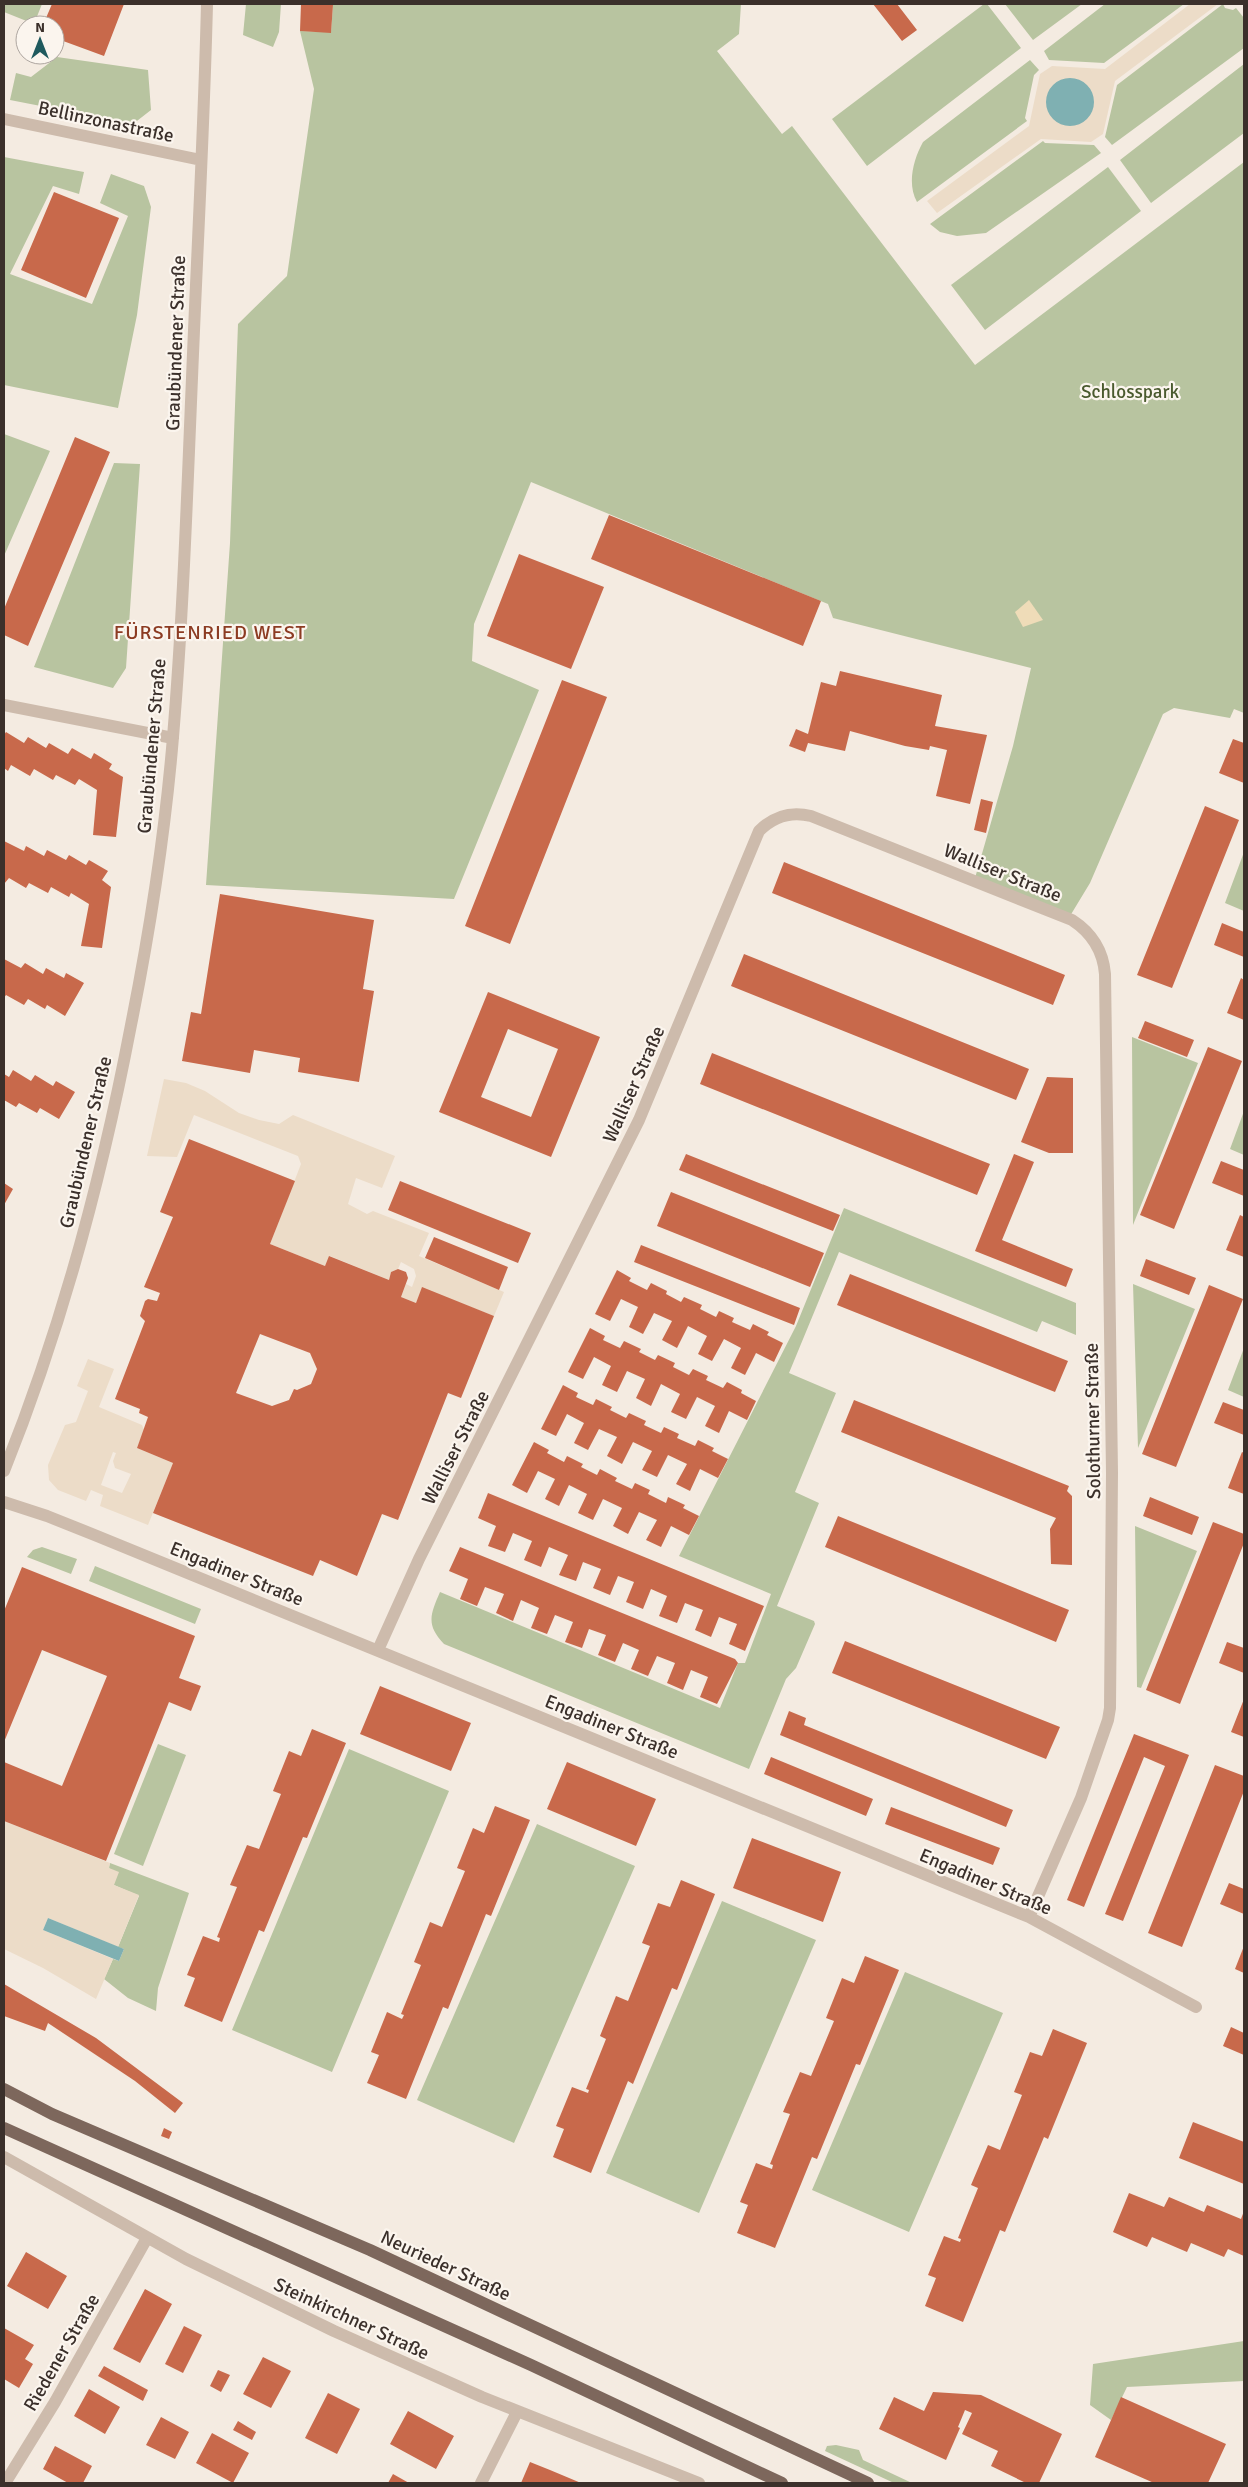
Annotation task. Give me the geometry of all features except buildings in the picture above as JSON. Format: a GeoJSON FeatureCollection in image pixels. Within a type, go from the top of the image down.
{"type":"FeatureCollection","features":[{"type":"Feature","properties":{"kind":"main road","name":"Neurieder Straße"},"geometry":{"type":"LineString","coordinates":[[4,2089],[52,2114],[370,2250],[868,2483]]}},
{"type":"Feature","properties":{"kind":"main road"},"geometry":{"type":"LineString","coordinates":[[4,2128],[522,2361],[782,2483]]}},
{"type":"Feature","properties":{"kind":"street","name":"Graubündener Straße"},"geometry":{"type":"LineString","coordinates":[[4,1471],[59,1320],[101,1168],[150,930],[173,738],[185,547],[207,4]]}},
{"type":"Feature","properties":{"kind":"street","name":"Bellinzonastraße"},"geometry":{"type":"LineString","coordinates":[[4,119],[201,160]]}},
{"type":"Feature","properties":{"kind":"street"},"geometry":{"type":"LineString","coordinates":[[4,705],[173,738]]}},
{"type":"Feature","properties":{"kind":"street","name":"Walliser Straße"},"geometry":{"type":"LineString","coordinates":[[378,1650],[419,1559],[639,1120],[759,831],[774,818],[796,813],[811,816],[1072,920]]}},
{"type":"Feature","properties":{"kind":"street","name":"Solothurner Straße"},"geometry":{"type":"LineString","coordinates":[[1029,1917],[1081,1798],[1108,1720],[1110,1708],[1112,1473],[1105,974],[1101,952],[1093,938],[1072,920]]}},
{"type":"Feature","properties":{"kind":"street","name":"Engadiner Straße"},"geometry":{"type":"LineString","coordinates":[[4,1502],[47,1516],[378,1650],[1029,1917],[1196,2007]]}},
{"type":"Feature","properties":{"kind":"street","name":"Steinkirchner Straße"},"geometry":{"type":"LineString","coordinates":[[4,2157],[147,2238],[300,2315],[462,2389],[698,2483]]}},
{"type":"Feature","properties":{"kind":"street","name":"Riedener Straße"},"geometry":{"type":"LineString","coordinates":[[5,2483],[55,2402],[147,2238]]}},
{"type":"Feature","properties":{"kind":"street"},"geometry":{"type":"LineString","coordinates":[[481,2483],[518,2412]]}},
{"type":"Feature","properties":{"kind":"green space"},"geometry":{"type":"Polygon","coordinates":[[[4,4],[42,4],[38,15],[15,16],[4,12],[4,4]]]}},
{"type":"Feature","properties":{"kind":"green space"},"geometry":{"type":"Polygon","coordinates":[[[246,4],[281,4],[279,32],[273,47],[243,35],[246,4]]]}},
{"type":"Feature","properties":{"kind":"green space","name":"Schlosspark"},"geometry":{"type":"Polygon","coordinates":[[[322,4],[741,4],[739,34],[717,51],[782,134],[792,126],[975,365],[1244,162],[1244,713],[1234,709],[1230,718],[1174,708],[1163,714],[1090,883],[1070,916],[975,878],[1013,746],[1031,668],[833,618],[828,604],[531,482],[474,624],[472,661],[539,690],[454,899],[206,885],[230,543],[238,324],[287,276],[314,89],[300,31],[331,32],[333,5],[322,4]]]}},
{"type":"Feature","properties":{"kind":"green space"},"geometry":{"type":"Polygon","coordinates":[[[984,4],[987,4],[1021,48],[867,166],[832,119],[984,4]]]}},
{"type":"Feature","properties":{"kind":"green space"},"geometry":{"type":"Polygon","coordinates":[[[1005,4],[1082,4],[1033,40],[1005,4]]]}},
{"type":"Feature","properties":{"kind":"green space"},"geometry":{"type":"Polygon","coordinates":[[[1105,4],[1184,4],[1104,63],[1049,60],[1044,51],[1105,4]]]}},
{"type":"Feature","properties":{"kind":"green space"},"geometry":{"type":"Polygon","coordinates":[[[1223,4],[1225,8],[1233,10],[1236,8],[1244,18],[1244,48],[1112,145],[1105,137],[1117,85],[1223,4]]]}},
{"type":"Feature","properties":{"kind":"green space"},"geometry":{"type":"Polygon","coordinates":[[[65,58],[148,70],[151,110],[133,124],[10,100],[16,73],[31,77],[47,65],[65,65],[65,58]]]}},
{"type":"Feature","properties":{"kind":"green space"},"geometry":{"type":"Polygon","coordinates":[[[1030,60],[1039,70],[1034,75],[1025,118],[1027,121],[917,202],[912,188],[912,172],[916,156],[923,142],[1030,60]]]}},
{"type":"Feature","properties":{"kind":"green space"},"geometry":{"type":"Polygon","coordinates":[[[1244,64],[1244,133],[1151,203],[1120,160],[1244,64]]]}},
{"type":"Feature","properties":{"kind":"green space"},"geometry":{"type":"Polygon","coordinates":[[[1043,141],[1045,143],[1094,145],[1101,153],[986,233],[957,236],[940,232],[930,224],[1043,141]]]}},
{"type":"Feature","properties":{"kind":"green space"},"geometry":{"type":"Polygon","coordinates":[[[4,157],[84,172],[79,194],[53,186],[10,274],[92,304],[128,216],[100,203],[111,174],[144,186],[151,207],[137,315],[118,408],[4,385],[4,157]]]}},
{"type":"Feature","properties":{"kind":"green space"},"geometry":{"type":"Polygon","coordinates":[[[1108,167],[1141,211],[985,330],[951,285],[1108,167]]]}},
{"type":"Feature","properties":{"kind":"green space"},"geometry":{"type":"Polygon","coordinates":[[[4,434],[50,451],[4,556],[4,434]]]}},
{"type":"Feature","properties":{"kind":"green space"},"geometry":{"type":"Polygon","coordinates":[[[114,463],[140,464],[126,668],[113,688],[34,667],[114,463]]]}},
{"type":"Feature","properties":{"kind":"green space"},"geometry":{"type":"Polygon","coordinates":[[[1244,852],[1244,911],[1225,903],[1244,852]]]}},
{"type":"Feature","properties":{"kind":"green space"},"geometry":{"type":"Polygon","coordinates":[[[1132,1037],[1198,1063],[1133,1225],[1132,1037]]]}},
{"type":"Feature","properties":{"kind":"green space"},"geometry":{"type":"Polygon","coordinates":[[[1244,1111],[1244,1155],[1230,1149],[1244,1111]]]}},
{"type":"Feature","properties":{"kind":"green space"},"geometry":{"type":"Polygon","coordinates":[[[844,1208],[1076,1303],[1076,1335],[1042,1321],[1037,1332],[839,1252],[789,1373],[836,1393],[795,1492],[819,1503],[777,1606],[814,1621],[815,1624],[796,1668],[786,1679],[749,1769],[444,1644],[434,1631],[432,1625],[432,1614],[440,1592],[720,1708],[738,1663],[745,1663],[771,1594],[679,1556],[796,1326],[844,1208]]]}},
{"type":"Feature","properties":{"kind":"green space"},"geometry":{"type":"Polygon","coordinates":[[[1133,1284],[1195,1309],[1138,1448],[1133,1284]]]}},
{"type":"Feature","properties":{"kind":"green space"},"geometry":{"type":"Polygon","coordinates":[[[1244,1348],[1244,1397],[1228,1390],[1244,1348]]]}},
{"type":"Feature","properties":{"kind":"green space"},"geometry":{"type":"Polygon","coordinates":[[[1135,1526],[1197,1551],[1141,1688],[1137,1687],[1135,1526]]]}},
{"type":"Feature","properties":{"kind":"green space"},"geometry":{"type":"Polygon","coordinates":[[[42,1547],[77,1559],[71,1574],[27,1557],[33,1550],[42,1547]]]}},
{"type":"Feature","properties":{"kind":"green space"},"geometry":{"type":"Polygon","coordinates":[[[95,1566],[201,1609],[195,1624],[89,1581],[95,1566]]]}},
{"type":"Feature","properties":{"kind":"green space"},"geometry":{"type":"Polygon","coordinates":[[[158,1744],[186,1755],[143,1866],[114,1854],[158,1744]]]}},
{"type":"Feature","properties":{"kind":"green space"},"geometry":{"type":"Polygon","coordinates":[[[349,1749],[449,1791],[332,2072],[232,2030],[349,1749]]]}},
{"type":"Feature","properties":{"kind":"green space"},"geometry":{"type":"Polygon","coordinates":[[[537,1824],[635,1866],[514,2143],[417,2100],[537,1824]]]}},
{"type":"Feature","properties":{"kind":"green space"},"geometry":{"type":"Polygon","coordinates":[[[110,1863],[189,1893],[158,1988],[156,2011],[128,1998],[104,1979],[113,1959],[119,1961],[124,1949],[118,1947],[139,1896],[114,1885],[109,1867],[110,1863]]]}},
{"type":"Feature","properties":{"kind":"green space"},"geometry":{"type":"Polygon","coordinates":[[[722,1901],[816,1940],[699,2213],[606,2173],[722,1901]]]}},
{"type":"Feature","properties":{"kind":"green space"},"geometry":{"type":"Polygon","coordinates":[[[905,1972],[1003,2013],[909,2232],[812,2190],[905,1972]]]}},
{"type":"Feature","properties":{"kind":"green space"},"geometry":{"type":"Polygon","coordinates":[[[1244,2341],[1244,2381],[1127,2387],[1111,2420],[1090,2405],[1093,2364],[1244,2341]]]}},
{"type":"Feature","properties":{"kind":"green space"},"geometry":{"type":"Polygon","coordinates":[[[836,2445],[859,2450],[863,2460],[912,2483],[894,2483],[825,2451],[827,2446],[836,2445]]]}},
{"type":"Feature","properties":{"kind":"sand"},"geometry":{"type":"Polygon","coordinates":[[[1029,600],[1043,620],[1023,627],[1015,612],[1029,600]]]}},
{"type":"Feature","properties":{"kind":"shaded area"},"geometry":{"type":"Polygon","coordinates":[[[1190,4],[1218,4],[1115,81],[1103,134],[1091,142],[1041,139],[937,213],[927,201],[1029,126],[1040,74],[1052,66],[1105,69],[1190,4]]]}},
{"type":"Feature","properties":{"kind":"shaded area"},"geometry":{"type":"Polygon","coordinates":[[[164,1079],[186,1083],[205,1091],[239,1113],[259,1120],[279,1124],[293,1115],[395,1156],[382,1188],[356,1178],[348,1204],[367,1214],[373,1211],[429,1233],[419,1256],[504,1292],[494,1316],[422,1288],[416,1303],[401,1297],[406,1284],[412,1287],[416,1276],[414,1269],[401,1262],[398,1269],[391,1272],[389,1280],[330,1256],[325,1266],[270,1244],[301,1164],[298,1156],[194,1115],[177,1157],[147,1156],[164,1079]]]}},
{"type":"Feature","properties":{"kind":"shaded area"},"geometry":{"type":"Polygon","coordinates":[[[88,1359],[114,1369],[99,1407],[142,1425],[144,1430],[137,1448],[173,1463],[148,1525],[100,1506],[103,1495],[91,1490],[86,1501],[58,1490],[49,1480],[48,1465],[65,1425],[76,1422],[88,1391],[77,1386],[88,1359]],[[113,1452],[101,1485],[122,1493],[131,1474],[115,1468],[113,1461],[116,1453],[113,1452]]]}},
{"type":"Feature","properties":{"kind":"shaded area"},"geometry":{"type":"Polygon","coordinates":[[[4,1821],[110,1863],[109,1868],[119,1872],[114,1885],[139,1895],[118,1947],[48,1918],[43,1930],[113,1959],[96,1999],[43,1968],[4,1949],[4,1821]]]}},
{"type":"Feature","properties":{"kind":"water"},"geometry":{"type":"Polygon","coordinates":[[[1065,78],[1075,78],[1087,85],[1094,97],[1094,107],[1087,119],[1075,126],[1065,126],[1057,122],[1050,115],[1046,107],[1046,97],[1050,89],[1057,82],[1065,78]]]}},
{"type":"Feature","properties":{"kind":"water"},"geometry":{"type":"Polygon","coordinates":[[[48,1918],[124,1949],[119,1961],[43,1930],[48,1918]]]}},
{"type":"Feature","properties":{"kind":"district","name":"FÜRSTENRIED WEST"},"geometry":{"type":"Point","coordinates":[210,632]}}]}
